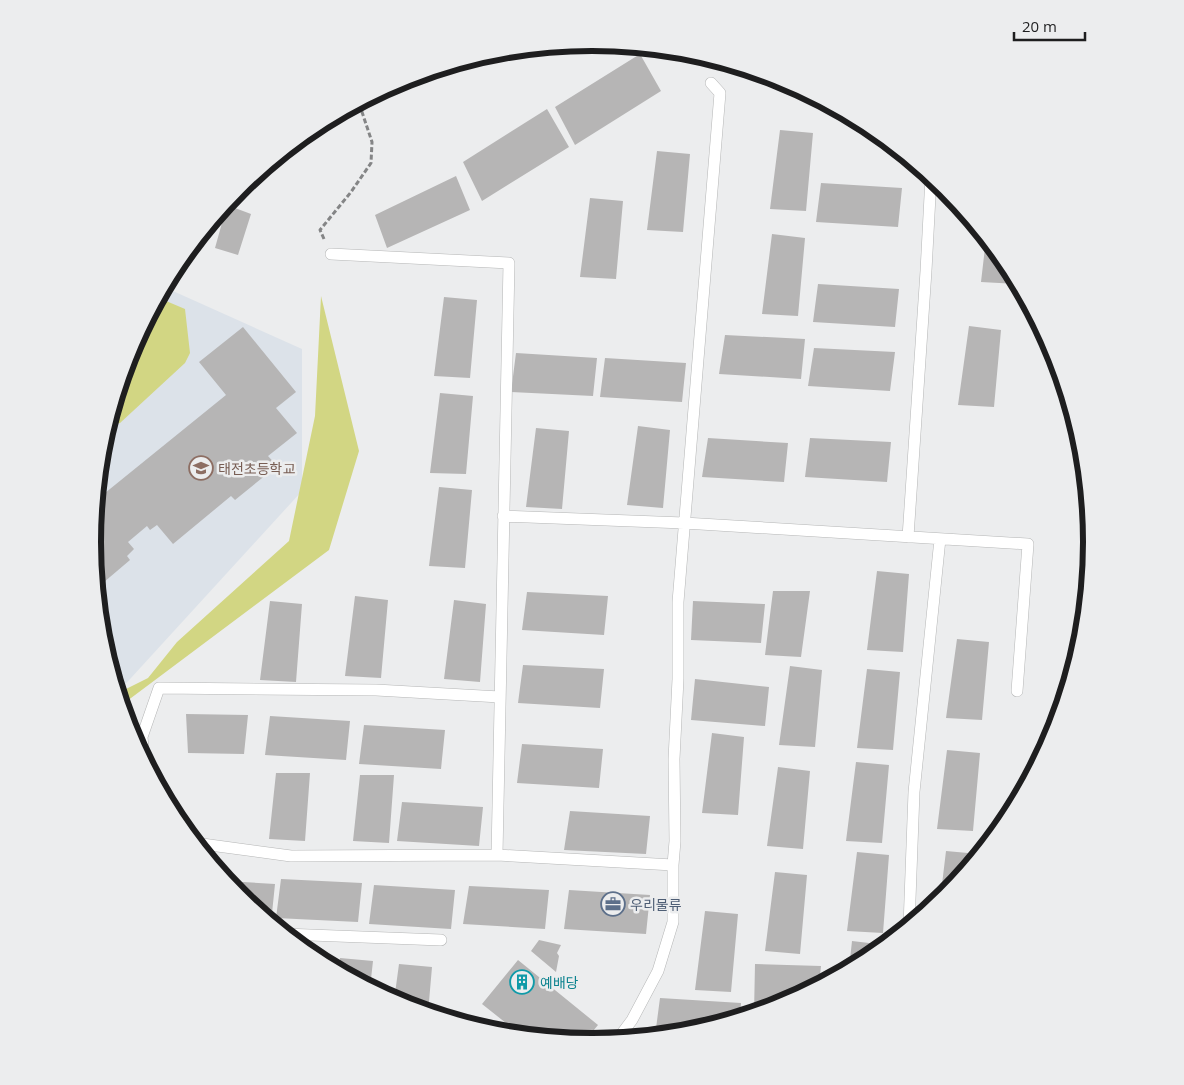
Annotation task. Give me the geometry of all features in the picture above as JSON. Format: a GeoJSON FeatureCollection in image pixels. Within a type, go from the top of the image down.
{"type":"FeatureCollection","features":[{"type":"Feature","properties":{"kind":"lane"},"geometry":{"type":"LineString","coordinates":[[622,1033],[632,1020],[658,971],[673,922],[675,841],[674,759],[678,602],[720,93],[711,83]]}},
{"type":"Feature","properties":{"kind":"lane"},"geometry":{"type":"LineString","coordinates":[[908,537],[930,187]]}},
{"type":"Feature","properties":{"kind":"lane"},"geometry":{"type":"LineString","coordinates":[[332,254],[509,263],[498,855]]}},
{"type":"Feature","properties":{"kind":"lane"},"geometry":{"type":"LineString","coordinates":[[503,516],[684,523],[1028,544],[1016,691]]}},
{"type":"Feature","properties":{"kind":"lane"},"geometry":{"type":"LineString","coordinates":[[909,917],[914,792],[940,539]]}},
{"type":"Feature","properties":{"kind":"lane"},"geometry":{"type":"LineString","coordinates":[[142,740],[160,688],[376,690],[500,697]]}},
{"type":"Feature","properties":{"kind":"lane"},"geometry":{"type":"LineString","coordinates":[[204,844],[292,856],[498,855],[673,865]]}},
{"type":"Feature","properties":{"kind":"lane"},"geometry":{"type":"LineString","coordinates":[[296,934],[440,940]]}},
{"type":"Feature","properties":{"kind":"path"},"geometry":{"type":"LineString","coordinates":[[332,254],[320,230],[351,192],[371,163],[372,142],[361,109]]}},
{"type":"Feature","properties":{"kind":"shaded area","name":"태전초등학교"},"geometry":{"type":"Polygon","coordinates":[[[171,290],[302,349],[302,491],[123,687],[110,638],[102,575],[101,542],[105,478],[117,415],[127,385],[151,325],[171,290]]]}},
{"type":"Feature","properties":{"kind":"green space"},"geometry":{"type":"Polygon","coordinates":[[[321,296],[359,451],[329,550],[127,701],[124,690],[148,678],[177,642],[289,541],[315,416],[321,296]]]}},
{"type":"Feature","properties":{"kind":"green space"},"geometry":{"type":"Polygon","coordinates":[[[165,301],[185,309],[190,353],[185,363],[120,423],[115,424],[117,415],[138,355],[151,325],[165,301]]]}},
{"type":"Feature","properties":{"kind":"building"},"geometry":{"type":"Polygon","coordinates":[[[640,54],[661,91],[575,145],[555,107],[640,54]]]}},
{"type":"Feature","properties":{"kind":"building"},"geometry":{"type":"Polygon","coordinates":[[[547,109],[569,147],[482,201],[463,162],[547,109]]]}},
{"type":"Feature","properties":{"kind":"building"},"geometry":{"type":"Polygon","coordinates":[[[780,130],[813,133],[806,211],[770,209],[780,130]]]}},
{"type":"Feature","properties":{"kind":"building"},"geometry":{"type":"Polygon","coordinates":[[[657,151],[690,154],[683,232],[647,230],[657,151]]]}},
{"type":"Feature","properties":{"kind":"building"},"geometry":{"type":"Polygon","coordinates":[[[456,176],[470,210],[387,248],[375,215],[456,176]]]}},
{"type":"Feature","properties":{"kind":"building"},"geometry":{"type":"Polygon","coordinates":[[[821,183],[902,188],[898,227],[816,222],[821,183]]]}},
{"type":"Feature","properties":{"kind":"building"},"geometry":{"type":"Polygon","coordinates":[[[590,198],[623,201],[616,279],[580,277],[590,198]]]}},
{"type":"Feature","properties":{"kind":"building"},"geometry":{"type":"Polygon","coordinates":[[[234,207],[251,214],[238,255],[215,248],[223,219],[234,207]]]}},
{"type":"Feature","properties":{"kind":"building"},"geometry":{"type":"Polygon","coordinates":[[[772,234],[805,238],[798,316],[762,314],[772,234]]]}},
{"type":"Feature","properties":{"kind":"building"},"geometry":{"type":"Polygon","coordinates":[[[985,248],[1009,284],[981,282],[985,248]]]}},
{"type":"Feature","properties":{"kind":"building"},"geometry":{"type":"Polygon","coordinates":[[[818,284],[899,289],[895,327],[813,322],[818,284]]]}},
{"type":"Feature","properties":{"kind":"building"},"geometry":{"type":"Polygon","coordinates":[[[444,297],[477,300],[470,378],[434,376],[444,297]]]}},
{"type":"Feature","properties":{"kind":"building"},"geometry":{"type":"Polygon","coordinates":[[[969,326],[1001,330],[994,407],[958,405],[969,326]]]}},
{"type":"Feature","properties":{"kind":"building"},"geometry":{"type":"Polygon","coordinates":[[[243,327],[296,392],[276,408],[297,433],[268,456],[277,466],[235,500],[231,496],[173,544],[157,525],[150,530],[147,526],[128,542],[134,549],[127,556],[130,560],[103,583],[101,542],[104,491],[105,493],[226,395],[199,362],[243,327]]]}},
{"type":"Feature","properties":{"kind":"building"},"geometry":{"type":"Polygon","coordinates":[[[725,335],[805,339],[801,379],[719,374],[725,335]]]}},
{"type":"Feature","properties":{"kind":"building"},"geometry":{"type":"Polygon","coordinates":[[[814,348],[895,352],[890,391],[808,386],[814,348]]]}},
{"type":"Feature","properties":{"kind":"building"},"geometry":{"type":"Polygon","coordinates":[[[516,353],[597,358],[593,396],[511,392],[516,353]]]}},
{"type":"Feature","properties":{"kind":"building"},"geometry":{"type":"Polygon","coordinates":[[[605,358],[686,363],[682,402],[600,397],[605,358]]]}},
{"type":"Feature","properties":{"kind":"building"},"geometry":{"type":"Polygon","coordinates":[[[440,393],[473,396],[466,474],[430,473],[440,393]]]}},
{"type":"Feature","properties":{"kind":"building"},"geometry":{"type":"Polygon","coordinates":[[[638,426],[670,430],[663,508],[627,505],[638,426]]]}},
{"type":"Feature","properties":{"kind":"building"},"geometry":{"type":"Polygon","coordinates":[[[536,428],[569,431],[562,509],[526,507],[536,428]]]}},
{"type":"Feature","properties":{"kind":"building"},"geometry":{"type":"Polygon","coordinates":[[[708,438],[788,443],[784,482],[702,477],[708,438]]]}},
{"type":"Feature","properties":{"kind":"building"},"geometry":{"type":"Polygon","coordinates":[[[810,438],[891,442],[887,482],[805,477],[810,438]]]}},
{"type":"Feature","properties":{"kind":"building"},"geometry":{"type":"Polygon","coordinates":[[[439,487],[472,490],[465,568],[429,566],[439,487]]]}},
{"type":"Feature","properties":{"kind":"building"},"geometry":{"type":"Polygon","coordinates":[[[877,571],[909,574],[903,652],[867,650],[877,571]]]}},
{"type":"Feature","properties":{"kind":"building"},"geometry":{"type":"Polygon","coordinates":[[[773,591],[810,591],[801,657],[765,655],[773,591]]]}},
{"type":"Feature","properties":{"kind":"building"},"geometry":{"type":"Polygon","coordinates":[[[527,592],[608,596],[604,635],[522,630],[527,592]]]}},
{"type":"Feature","properties":{"kind":"building"},"geometry":{"type":"Polygon","coordinates":[[[355,596],[388,600],[381,678],[345,676],[355,596]]]}},
{"type":"Feature","properties":{"kind":"building"},"geometry":{"type":"Polygon","coordinates":[[[454,600],[486,604],[480,682],[444,679],[454,600]]]}},
{"type":"Feature","properties":{"kind":"building"},"geometry":{"type":"Polygon","coordinates":[[[270,601],[302,604],[296,682],[260,680],[270,601]]]}},
{"type":"Feature","properties":{"kind":"building"},"geometry":{"type":"Polygon","coordinates":[[[693,601],[765,604],[761,643],[691,640],[693,601]]]}},
{"type":"Feature","properties":{"kind":"building"},"geometry":{"type":"Polygon","coordinates":[[[957,639],[989,642],[982,720],[946,718],[957,639]]]}},
{"type":"Feature","properties":{"kind":"building"},"geometry":{"type":"Polygon","coordinates":[[[523,665],[604,669],[600,708],[518,703],[523,665]]]}},
{"type":"Feature","properties":{"kind":"building"},"geometry":{"type":"Polygon","coordinates":[[[790,666],[822,670],[815,747],[779,745],[790,666]]]}},
{"type":"Feature","properties":{"kind":"building"},"geometry":{"type":"Polygon","coordinates":[[[867,669],[900,672],[893,750],[857,748],[867,669]]]}},
{"type":"Feature","properties":{"kind":"building"},"geometry":{"type":"Polygon","coordinates":[[[695,679],[769,687],[765,726],[691,720],[695,679]]]}},
{"type":"Feature","properties":{"kind":"building"},"geometry":{"type":"Polygon","coordinates":[[[186,714],[248,715],[244,754],[188,753],[186,714]]]}},
{"type":"Feature","properties":{"kind":"building"},"geometry":{"type":"Polygon","coordinates":[[[270,716],[350,721],[346,760],[265,755],[270,716]]]}},
{"type":"Feature","properties":{"kind":"building"},"geometry":{"type":"Polygon","coordinates":[[[364,725],[445,730],[441,769],[359,764],[364,725]]]}},
{"type":"Feature","properties":{"kind":"building"},"geometry":{"type":"Polygon","coordinates":[[[712,733],[744,737],[738,815],[702,813],[712,733]]]}},
{"type":"Feature","properties":{"kind":"building"},"geometry":{"type":"Polygon","coordinates":[[[522,744],[603,749],[599,788],[517,783],[522,744]]]}},
{"type":"Feature","properties":{"kind":"building"},"geometry":{"type":"Polygon","coordinates":[[[947,750],[980,753],[973,831],[937,829],[947,750]]]}},
{"type":"Feature","properties":{"kind":"building"},"geometry":{"type":"Polygon","coordinates":[[[856,762],[889,765],[882,843],[846,841],[856,762]]]}},
{"type":"Feature","properties":{"kind":"building"},"geometry":{"type":"Polygon","coordinates":[[[778,767],[810,771],[803,849],[767,846],[778,767]]]}},
{"type":"Feature","properties":{"kind":"building"},"geometry":{"type":"Polygon","coordinates":[[[276,773],[310,773],[305,841],[269,839],[276,773]]]}},
{"type":"Feature","properties":{"kind":"building"},"geometry":{"type":"Polygon","coordinates":[[[360,775],[394,775],[389,843],[353,841],[360,775]]]}},
{"type":"Feature","properties":{"kind":"building"},"geometry":{"type":"Polygon","coordinates":[[[402,802],[483,807],[479,846],[397,841],[402,802]]]}},
{"type":"Feature","properties":{"kind":"building"},"geometry":{"type":"Polygon","coordinates":[[[570,811],[650,816],[646,854],[564,850],[570,811]]]}},
{"type":"Feature","properties":{"kind":"building"},"geometry":{"type":"Polygon","coordinates":[[[946,851],[972,853],[961,866],[942,887],[946,851]]]}},
{"type":"Feature","properties":{"kind":"building"},"geometry":{"type":"Polygon","coordinates":[[[857,852],[889,855],[883,933],[847,931],[857,852]]]}},
{"type":"Feature","properties":{"kind":"building"},"geometry":{"type":"Polygon","coordinates":[[[775,872],[807,875],[800,954],[765,951],[775,872]]]}},
{"type":"Feature","properties":{"kind":"building"},"geometry":{"type":"Polygon","coordinates":[[[281,879],[362,883],[358,922],[276,918],[281,879]]]}},
{"type":"Feature","properties":{"kind":"building"},"geometry":{"type":"Polygon","coordinates":[[[237,882],[275,884],[272,915],[237,882]]]}},
{"type":"Feature","properties":{"kind":"building"},"geometry":{"type":"Polygon","coordinates":[[[374,885],[455,890],[451,929],[369,924],[374,885]]]}},
{"type":"Feature","properties":{"kind":"building"},"geometry":{"type":"Polygon","coordinates":[[[469,886],[549,890],[545,929],[463,924],[469,886]]]}},
{"type":"Feature","properties":{"kind":"building"},"geometry":{"type":"Polygon","coordinates":[[[569,890],[650,895],[646,934],[564,929],[569,890]]]}},
{"type":"Feature","properties":{"kind":"building"},"geometry":{"type":"Polygon","coordinates":[[[705,911],[738,914],[731,992],[695,990],[705,911]]]}},
{"type":"Feature","properties":{"kind":"building"},"geometry":{"type":"Polygon","coordinates":[[[539,940],[561,945],[557,953],[559,956],[556,972],[531,951],[539,940]]]}},
{"type":"Feature","properties":{"kind":"building"},"geometry":{"type":"Polygon","coordinates":[[[852,941],[875,944],[865,951],[850,961],[852,941]]]}},
{"type":"Feature","properties":{"kind":"building"},"geometry":{"type":"Polygon","coordinates":[[[340,958],[373,961],[371,981],[346,968],[340,964],[340,958]]]}},
{"type":"Feature","properties":{"kind":"building","name":"예배당"},"geometry":{"type":"Polygon","coordinates":[[[518,960],[598,1025],[591,1034],[528,1030],[511,1027],[482,1004],[518,960]]]}},
{"type":"Feature","properties":{"kind":"building"},"geometry":{"type":"Polygon","coordinates":[[[399,964],[432,967],[429,1006],[395,992],[399,964]]]}},
{"type":"Feature","properties":{"kind":"building"},"geometry":{"type":"Polygon","coordinates":[[[755,964],[821,966],[820,977],[754,1006],[755,964]]]}},
{"type":"Feature","properties":{"kind":"building"},"geometry":{"type":"Polygon","coordinates":[[[660,998],[741,1003],[740,1011],[656,1030],[660,998]]]}},
{"type":"Feature","properties":{"kind":"place","name":"태전초등학교"},"geometry":{"type":"Point","coordinates":[201,468]}},
{"type":"Feature","properties":{"kind":"place","name":"우리물류"},"geometry":{"type":"Point","coordinates":[613,904]}},
{"type":"Feature","properties":{"kind":"place","name":"예배당"},"geometry":{"type":"Point","coordinates":[522,982]}}]}
